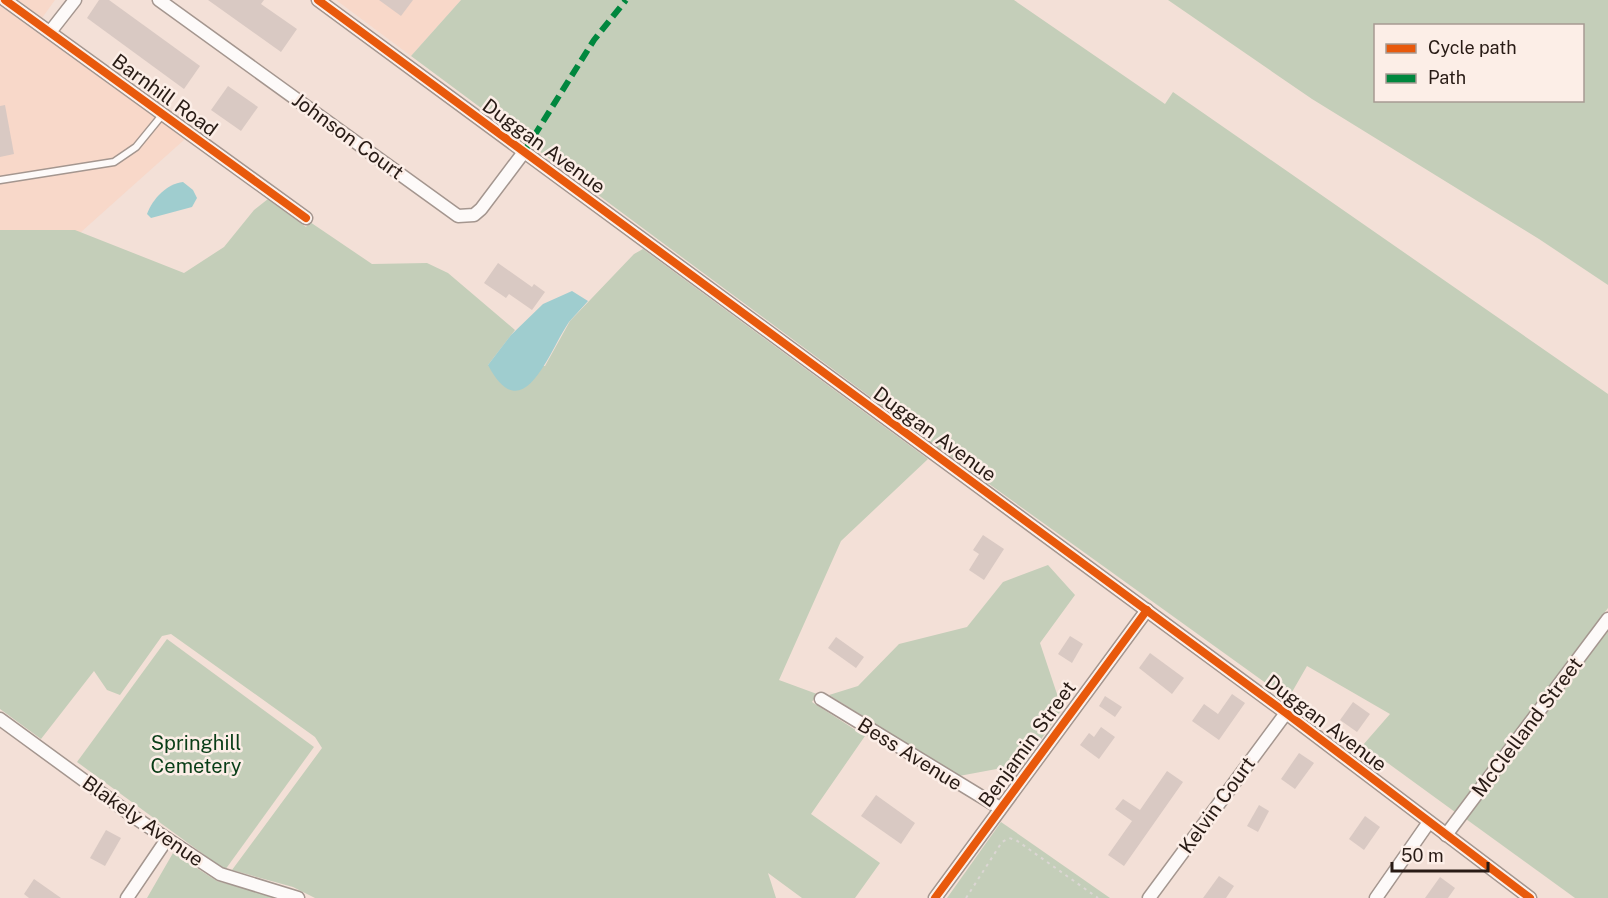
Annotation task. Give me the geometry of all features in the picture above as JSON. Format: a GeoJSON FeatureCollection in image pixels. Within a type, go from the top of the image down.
{"type":"FeatureCollection","features":[{"type":"Feature","properties":{"kind":"street","name":"Barnhill Road"},"geometry":{"type":"LineString","coordinates":[[5,0],[306,218]]}},
{"type":"Feature","properties":{"kind":"street"},"geometry":{"type":"LineString","coordinates":[[50,32],[75,0]]}},
{"type":"Feature","properties":{"kind":"street","name":"Johnson Court"},"geometry":{"type":"LineString","coordinates":[[159,0],[458,216],[474,215],[481,209],[524,152]]}},
{"type":"Feature","properties":{"kind":"street","name":"Duggan Avenue"},"geometry":{"type":"LineString","coordinates":[[318,0],[1147,610],[1530,898]]}},
{"type":"Feature","properties":{"kind":"street","name":"Benjamin Street"},"geometry":{"type":"LineString","coordinates":[[934,898],[1147,610]]}},
{"type":"Feature","properties":{"kind":"street","name":"McClelland Street"},"geometry":{"type":"LineString","coordinates":[[1446,835],[1608,619]]}},
{"type":"Feature","properties":{"kind":"street","name":"Bess Avenue"},"geometry":{"type":"LineString","coordinates":[[821,699],[1000,808]]}},
{"type":"Feature","properties":{"kind":"street","name":"Kelvin Court"},"geometry":{"type":"LineString","coordinates":[[1149,898],[1286,713]]}},
{"type":"Feature","properties":{"kind":"street","name":"Blakely Avenue"},"geometry":{"type":"LineString","coordinates":[[0,719],[167,839],[220,874],[298,898]]}},
{"type":"Feature","properties":{"kind":"street"},"geometry":{"type":"LineString","coordinates":[[1376,898],[1429,822]]}},
{"type":"Feature","properties":{"kind":"street"},"geometry":{"type":"LineString","coordinates":[[127,898],[167,839]]}},
{"type":"Feature","properties":{"kind":"lane"},"geometry":{"type":"LineString","coordinates":[[0,180],[114,162],[136,147],[163,114]]}},
{"type":"Feature","properties":{"kind":"path"},"geometry":{"type":"LineString","coordinates":[[966,898],[1002,842],[1009,838],[1016,840],[1098,898]]}},
{"type":"Feature","properties":{"kind":"shaded area"},"geometry":{"type":"Polygon","coordinates":[[[18,0],[55,0],[42,18],[18,0]]]}},
{"type":"Feature","properties":{"kind":"shaded area"},"geometry":{"type":"Polygon","coordinates":[[[336,0],[461,0],[411,56],[336,0]]]}},
{"type":"Feature","properties":{"kind":"shaded area"},"geometry":{"type":"Polygon","coordinates":[[[0,6],[185,139],[81,232],[0,230],[0,6]]]}},
{"type":"Feature","properties":{"kind":"green space"},"geometry":{"type":"Polygon","coordinates":[[[461,0],[1014,0],[1165,104],[1173,92],[1608,394],[1608,608],[1455,812],[1363,745],[1390,714],[1307,666],[1288,699],[939,448],[411,56],[461,0]]]}},
{"type":"Feature","properties":{"kind":"green space"},"geometry":{"type":"Polygon","coordinates":[[[1168,0],[1608,0],[1608,285],[1539,239],[1312,99],[1168,0]]]}},
{"type":"Feature","properties":{"kind":"green space"},"geometry":{"type":"Polygon","coordinates":[[[268,199],[306,227],[310,222],[372,264],[427,263],[448,273],[515,330],[488,365],[545,366],[570,321],[634,254],[643,249],[928,459],[841,541],[779,680],[817,694],[812,702],[865,736],[811,814],[880,863],[855,898],[802,898],[768,873],[776,898],[315,898],[293,887],[232,870],[322,748],[315,737],[171,634],[162,636],[120,695],[107,690],[94,671],[41,739],[0,709],[0,230],[75,230],[184,273],[224,247],[254,210],[268,199]]]}},
{"type":"Feature","properties":{"kind":"green space"},"geometry":{"type":"Polygon","coordinates":[[[1048,565],[1075,595],[1040,643],[1062,709],[1024,764],[959,776],[829,695],[858,686],[899,644],[967,627],[1003,582],[1048,565]]]}},
{"type":"Feature","properties":{"kind":"green space"},"geometry":{"type":"Polygon","coordinates":[[[1608,630],[1608,898],[1575,898],[1466,819],[1608,630]]]}},
{"type":"Feature","properties":{"kind":"green space","name":"Springhill Cemetery"},"geometry":{"type":"Polygon","coordinates":[[[167,639],[314,747],[225,870],[77,762],[167,639]]]}},
{"type":"Feature","properties":{"kind":"green space"},"geometry":{"type":"Polygon","coordinates":[[[1001,822],[1110,898],[947,898],[1001,822]]]}},
{"type":"Feature","properties":{"kind":"green space"},"geometry":{"type":"Polygon","coordinates":[[[173,853],[217,881],[278,898],[147,898],[173,853]]]}},
{"type":"Feature","properties":{"kind":"water"},"geometry":{"type":"Polygon","coordinates":[[[183,182],[193,190],[197,198],[192,207],[151,218],[147,214],[157,197],[166,189],[183,182]]]}},
{"type":"Feature","properties":{"kind":"water"},"geometry":{"type":"Polygon","coordinates":[[[572,291],[588,301],[569,322],[544,366],[524,388],[513,391],[501,384],[488,365],[511,335],[543,304],[572,291]]]}},
{"type":"Feature","properties":{"kind":"building"},"geometry":{"type":"Polygon","coordinates":[[[99,0],[109,0],[200,66],[184,89],[87,18],[99,0]]]}},
{"type":"Feature","properties":{"kind":"building"},"geometry":{"type":"Polygon","coordinates":[[[208,0],[264,0],[261,4],[297,29],[281,52],[208,0]]]}},
{"type":"Feature","properties":{"kind":"building"},"geometry":{"type":"Polygon","coordinates":[[[379,0],[413,0],[401,16],[379,0]]]}},
{"type":"Feature","properties":{"kind":"building"},"geometry":{"type":"Polygon","coordinates":[[[228,86],[258,107],[241,131],[211,110],[228,86]]]}},
{"type":"Feature","properties":{"kind":"building"},"geometry":{"type":"Polygon","coordinates":[[[5,105],[14,154],[0,157],[0,106],[5,105]]]}},
{"type":"Feature","properties":{"kind":"building"},"geometry":{"type":"Polygon","coordinates":[[[498,263],[532,287],[534,284],[545,292],[532,310],[509,294],[506,298],[484,283],[498,263]]]}},
{"type":"Feature","properties":{"kind":"building"},"geometry":{"type":"Polygon","coordinates":[[[983,535],[1004,549],[984,580],[969,570],[979,554],[973,550],[983,535]]]}},
{"type":"Feature","properties":{"kind":"building"},"geometry":{"type":"Polygon","coordinates":[[[1070,636],[1083,644],[1072,663],[1058,654],[1070,636]]]}},
{"type":"Feature","properties":{"kind":"building"},"geometry":{"type":"Polygon","coordinates":[[[836,637],[864,657],[856,668],[828,648],[836,637]]]}},
{"type":"Feature","properties":{"kind":"building"},"geometry":{"type":"Polygon","coordinates":[[[1150,653],[1184,678],[1172,694],[1139,668],[1150,653]]]}},
{"type":"Feature","properties":{"kind":"building"},"geometry":{"type":"Polygon","coordinates":[[[1232,694],[1245,703],[1219,740],[1192,721],[1204,704],[1218,714],[1232,694]]]}},
{"type":"Feature","properties":{"kind":"building"},"geometry":{"type":"Polygon","coordinates":[[[1105,696],[1122,707],[1115,717],[1099,706],[1105,696]]]}},
{"type":"Feature","properties":{"kind":"building"},"geometry":{"type":"Polygon","coordinates":[[[1353,702],[1370,714],[1357,732],[1340,720],[1353,702]]]}},
{"type":"Feature","properties":{"kind":"building"},"geometry":{"type":"Polygon","coordinates":[[[1101,727],[1115,737],[1099,759],[1080,745],[1089,733],[1094,737],[1101,727]]]}},
{"type":"Feature","properties":{"kind":"building"},"geometry":{"type":"Polygon","coordinates":[[[1299,753],[1314,763],[1295,789],[1281,779],[1299,753]]]}},
{"type":"Feature","properties":{"kind":"building"},"geometry":{"type":"Polygon","coordinates":[[[1167,771],[1183,782],[1124,866],[1108,855],[1132,821],[1115,809],[1123,799],[1140,810],[1167,771]]]}},
{"type":"Feature","properties":{"kind":"building"},"geometry":{"type":"Polygon","coordinates":[[[876,795],[915,823],[901,844],[861,816],[876,795]]]}},
{"type":"Feature","properties":{"kind":"building"},"geometry":{"type":"Polygon","coordinates":[[[1259,805],[1269,811],[1258,832],[1247,826],[1259,805]]]}},
{"type":"Feature","properties":{"kind":"building"},"geometry":{"type":"Polygon","coordinates":[[[1365,816],[1380,827],[1364,850],[1349,839],[1365,816]]]}},
{"type":"Feature","properties":{"kind":"building"},"geometry":{"type":"Polygon","coordinates":[[[106,830],[121,838],[105,866],[90,858],[106,830]]]}},
{"type":"Feature","properties":{"kind":"building"},"geometry":{"type":"Polygon","coordinates":[[[1219,876],[1234,886],[1226,898],[1203,898],[1219,876]]]}},
{"type":"Feature","properties":{"kind":"building"},"geometry":{"type":"Polygon","coordinates":[[[1440,877],[1455,888],[1448,898],[1425,898],[1440,877]]]}},
{"type":"Feature","properties":{"kind":"building"},"geometry":{"type":"Polygon","coordinates":[[[34,879],[61,898],[29,898],[24,894],[34,879]]]}},
{"type":"Feature","properties":{"kind":"marked path"},"geometry":{"type":"LineString","coordinates":[[524,152],[594,40],[626,0]]}},
{"type":"Feature","properties":{"kind":"cycle path"},"geometry":{"type":"LineString","coordinates":[[5,0],[306,218]]}},
{"type":"Feature","properties":{"kind":"cycle path"},"geometry":{"type":"LineString","coordinates":[[318,0],[1286,713],[1530,898]]}},
{"type":"Feature","properties":{"kind":"cycle path"},"geometry":{"type":"LineString","coordinates":[[935,898],[1147,610]]}}]}
